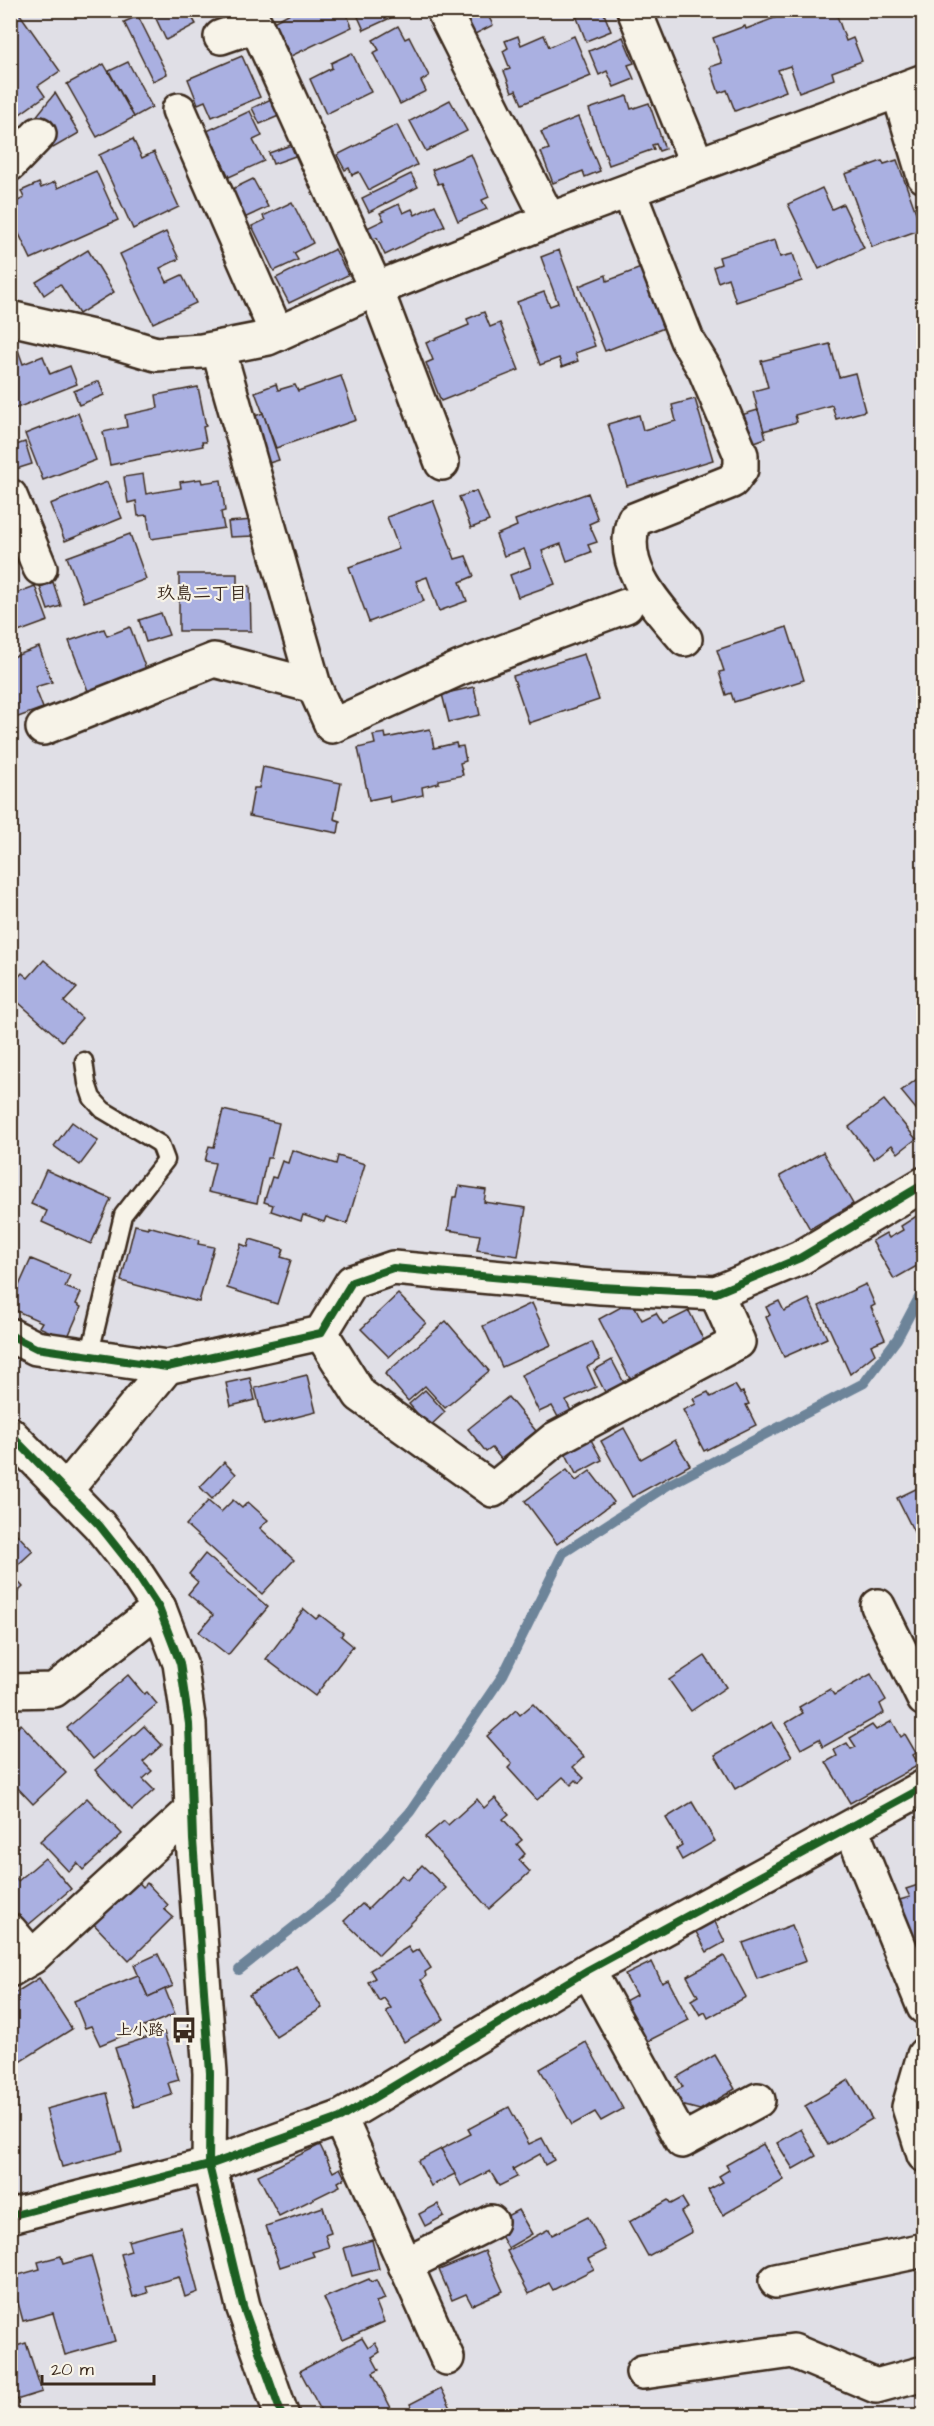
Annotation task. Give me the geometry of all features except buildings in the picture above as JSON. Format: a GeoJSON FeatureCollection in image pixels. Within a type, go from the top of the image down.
{"type":"FeatureCollection","features":[{"type":"Feature","properties":{"kind":"street"},"geometry":{"type":"LineString","coordinates":[[443,10],[549,220]]}},
{"type":"Feature","properties":{"kind":"street"},"geometry":{"type":"LineString","coordinates":[[634,10],[697,164]]}},
{"type":"Feature","properties":{"kind":"street"},"geometry":{"type":"LineString","coordinates":[[221,37],[256,25],[376,289],[442,463]]}},
{"type":"Feature","properties":{"kind":"street"},"geometry":{"type":"LineString","coordinates":[[10,318],[119,343],[156,354],[218,348],[268,338],[376,289],[549,220],[911,86],[924,176]]}},
{"type":"Feature","properties":{"kind":"street"},"geometry":{"type":"LineString","coordinates":[[179,110],[277,334]]}},
{"type":"Feature","properties":{"kind":"street"},"geometry":{"type":"LineString","coordinates":[[10,164],[39,134]]}},
{"type":"Feature","properties":{"kind":"street"},"geometry":{"type":"LineString","coordinates":[[629,192],[687,340],[705,370],[741,455],[741,469],[732,482],[634,520],[629,533],[635,568],[646,592],[685,639]]}},
{"type":"Feature","properties":{"kind":"street"},"geometry":{"type":"LineString","coordinates":[[218,348],[314,686],[332,726],[460,668],[626,606]]}},
{"type":"Feature","properties":{"kind":"street"},"geometry":{"type":"LineString","coordinates":[[10,496],[40,568]]}},
{"type":"Feature","properties":{"kind":"street"},"geometry":{"type":"LineString","coordinates":[[43,728],[214,660],[314,686]]}},
{"type":"Feature","properties":{"kind":"street"},"geometry":{"type":"LineString","coordinates":[[10,1335],[36,1348],[167,1367],[321,1333],[352,1282],[393,1268],[601,1287],[716,1293],[800,1258],[924,1184]]}},
{"type":"Feature","properties":{"kind":"street"},"geometry":{"type":"LineString","coordinates":[[321,1333],[360,1395],[493,1490],[555,1439],[738,1342],[716,1293]]}},
{"type":"Feature","properties":{"kind":"street"},"geometry":{"type":"LineString","coordinates":[[65,1491],[167,1367]]}},
{"type":"Feature","properties":{"kind":"street"},"geometry":{"type":"LineString","coordinates":[[10,1434],[99,1525],[130,1564],[159,1608],[180,1663],[189,1724],[192,1810],[210,2073],[209,2165],[243,2306],[282,2415]]}},
{"type":"Feature","properties":{"kind":"street"},"geometry":{"type":"LineString","coordinates":[[878,1606],[924,1699]]}},
{"type":"Feature","properties":{"kind":"street"},"geometry":{"type":"LineString","coordinates":[[10,1691],[54,1690],[159,1608]]}},
{"type":"Feature","properties":{"kind":"street"},"geometry":{"type":"LineString","coordinates":[[10,2216],[209,2165],[340,2118],[588,1970],[924,1787]]}},
{"type":"Feature","properties":{"kind":"street"},"geometry":{"type":"LineString","coordinates":[[10,1931],[21,1963],[192,1810]]}},
{"type":"Feature","properties":{"kind":"street"},"geometry":{"type":"LineString","coordinates":[[850,1828],[924,2007]]}},
{"type":"Feature","properties":{"kind":"street"},"geometry":{"type":"LineString","coordinates":[[588,1970],[682,2141],[758,2100]]}},
{"type":"Feature","properties":{"kind":"street"},"geometry":{"type":"LineString","coordinates":[[924,2055],[909,2108],[924,2155]]}},
{"type":"Feature","properties":{"kind":"street"},"geometry":{"type":"LineString","coordinates":[[340,2118],[447,2358]]}},
{"type":"Feature","properties":{"kind":"street"},"geometry":{"type":"LineString","coordinates":[[405,2265],[491,2222]]}},
{"type":"Feature","properties":{"kind":"street"},"geometry":{"type":"LineString","coordinates":[[776,2281],[924,2250]]}},
{"type":"Feature","properties":{"kind":"street"},"geometry":{"type":"LineString","coordinates":[[643,2372],[793,2351],[876,2386],[924,2373]]}},
{"type":"Feature","properties":{"kind":"lane"},"geometry":{"type":"LineString","coordinates":[[84,1061],[92,1098],[103,1110],[160,1144],[166,1160],[123,1215],[89,1357]]}},
{"type":"Feature","properties":{"kind":"waterway"},"geometry":{"type":"LineString","coordinates":[[239,1970],[336,1894],[410,1812],[503,1675],[563,1553],[668,1485],[864,1383],[897,1339],[924,1288]]}},
{"type":"Feature","properties":{"kind":"cycle path"},"geometry":{"type":"LineString","coordinates":[[10,1335],[36,1348],[167,1367],[321,1333],[352,1282],[393,1268],[601,1287],[716,1293],[800,1258],[924,1184]]}},
{"type":"Feature","properties":{"kind":"cycle path"},"geometry":{"type":"LineString","coordinates":[[10,1434],[99,1525],[130,1564],[159,1608],[180,1663],[189,1724],[193,1840],[210,2073],[209,2165],[243,2306],[282,2416]]}},
{"type":"Feature","properties":{"kind":"cycle path"},"geometry":{"type":"LineString","coordinates":[[10,2216],[209,2165],[340,2118],[588,1970],[924,1787]]}},
{"type":"Feature","properties":{"kind":"place","name":"上小路"},"geometry":{"type":"Point","coordinates":[184,2030]}},
{"type":"Feature","properties":{"kind":"district","name":"玖島二丁目"},"geometry":{"type":"Point","coordinates":[202,593]}}]}
